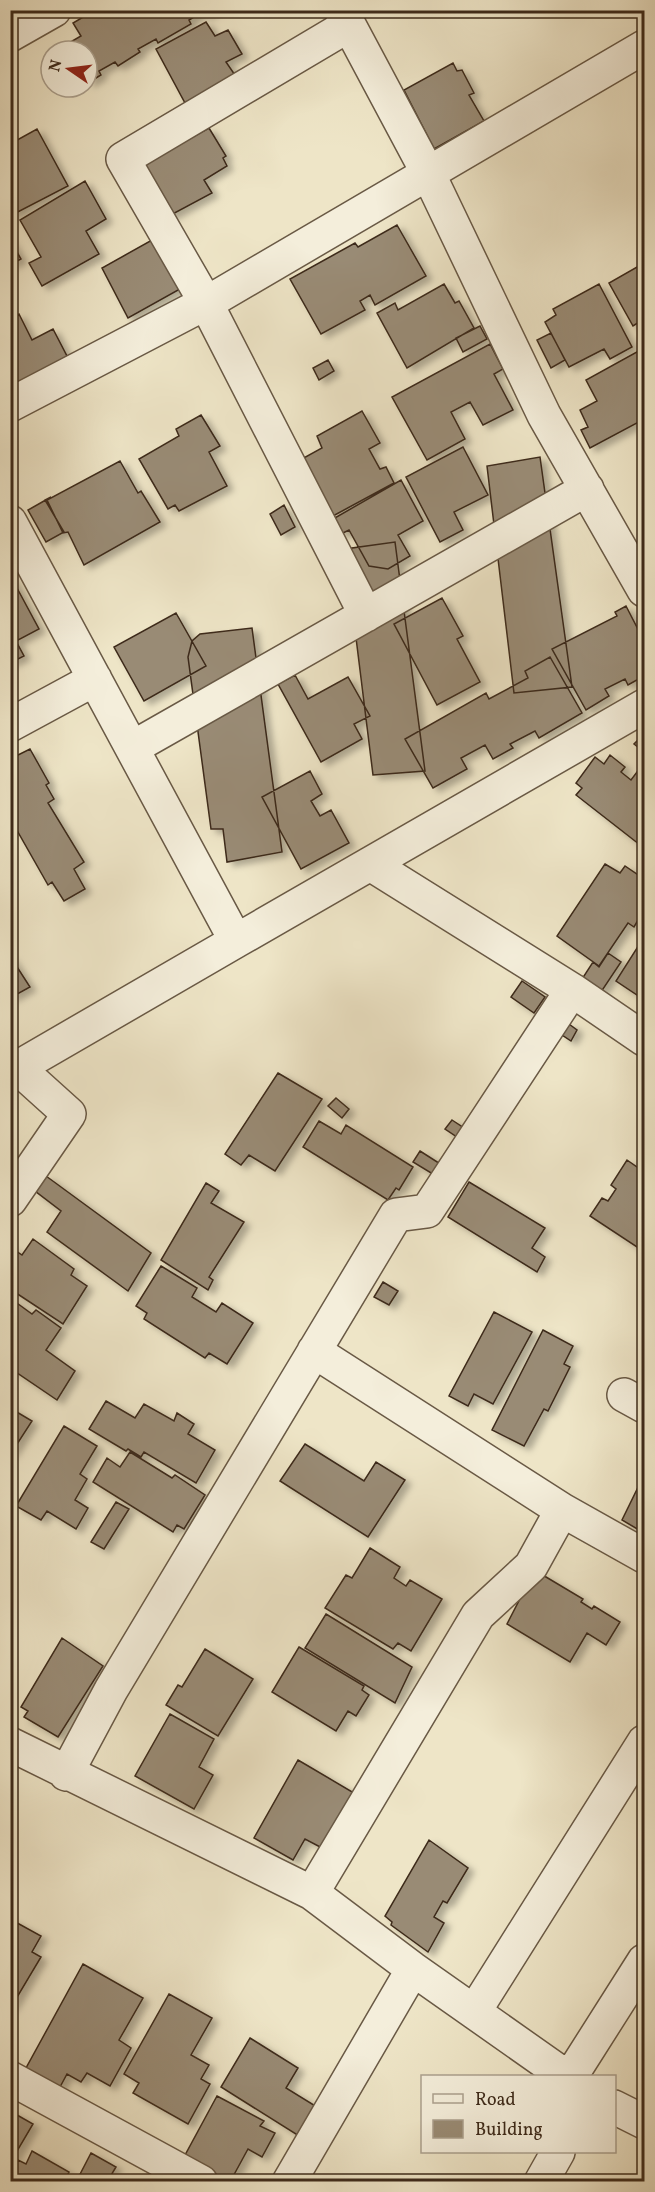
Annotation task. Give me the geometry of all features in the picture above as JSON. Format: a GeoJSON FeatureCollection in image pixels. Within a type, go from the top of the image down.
{"type":"FeatureCollection","features":[{"type":"Feature","properties":{"kind":"street"},"geometry":{"type":"LineString","coordinates":[[10,34],[54,10]]}},
{"type":"Feature","properties":{"kind":"street"},"geometry":{"type":"LineString","coordinates":[[366,615],[206,303],[123,159],[345,18],[429,175],[544,415],[645,590]]}},
{"type":"Feature","properties":{"kind":"street"},"geometry":{"type":"LineString","coordinates":[[10,405],[206,303],[643,52]]}},
{"type":"Feature","properties":{"kind":"street"},"geometry":{"type":"LineString","coordinates":[[132,748],[587,489]]}},
{"type":"Feature","properties":{"kind":"street"},"geometry":{"type":"LineString","coordinates":[[10,522],[236,941]]}},
{"type":"Feature","properties":{"kind":"street"},"geometry":{"type":"LineString","coordinates":[[10,725],[95,679]]}},
{"type":"Feature","properties":{"kind":"street"},"geometry":{"type":"LineString","coordinates":[[10,1200],[69,1114],[14,1070],[645,706]]}},
{"type":"Feature","properties":{"kind":"street"},"geometry":{"type":"LineString","coordinates":[[372,865],[572,990],[645,1040]]}},
{"type":"Feature","properties":{"kind":"street"},"geometry":{"type":"LineString","coordinates":[[66,1774],[111,1690],[396,1215],[427,1211],[572,990]]}},
{"type":"Feature","properties":{"kind":"street"},"geometry":{"type":"LineString","coordinates":[[314,1351],[562,1510],[645,1556]]}},
{"type":"Feature","properties":{"kind":"street"},"geometry":{"type":"LineString","coordinates":[[312,1893],[478,1615],[531,1566],[562,1510]]}},
{"type":"Feature","properties":{"kind":"street"},"geometry":{"type":"LineString","coordinates":[[474,2012],[645,1742]]}},
{"type":"Feature","properties":{"kind":"street"},"geometry":{"type":"LineString","coordinates":[[10,1744],[66,1774],[312,1893],[413,1969],[564,2075]]}},
{"type":"Feature","properties":{"kind":"street"},"geometry":{"type":"LineString","coordinates":[[572,2075],[645,1961]]}},
{"type":"Feature","properties":{"kind":"street"},"geometry":{"type":"LineString","coordinates":[[290,2181],[413,1969]]}},
{"type":"Feature","properties":{"kind":"street"},"geometry":{"type":"LineString","coordinates":[[10,2078],[201,2181]]}},
{"type":"Feature","properties":{"kind":"street"},"geometry":{"type":"LineString","coordinates":[[616,2108],[645,2122]]}},
{"type":"Feature","properties":{"kind":"street"},"geometry":{"type":"LineString","coordinates":[[541,2181],[557,2153]]}},
{"type":"Feature","properties":{"kind":"building"},"geometry":{"type":"Polygon","coordinates":[[[95,10],[214,10],[206,15],[204,11],[189,20],[191,24],[158,43],[156,39],[138,49],[140,52],[118,66],[115,62],[99,71],[99,39],[76,39],[81,36],[73,23],[95,10]]]}},
{"type":"Feature","properties":{"kind":"building"},"geometry":{"type":"Polygon","coordinates":[[[206,22],[215,36],[228,30],[242,54],[226,62],[235,75],[185,103],[156,49],[206,22]]]}},
{"type":"Feature","properties":{"kind":"building"},"geometry":{"type":"Polygon","coordinates":[[[453,63],[457,71],[462,70],[474,93],[469,95],[484,121],[434,149],[404,90],[453,63]]]}},
{"type":"Feature","properties":{"kind":"building"},"geometry":{"type":"Polygon","coordinates":[[[209,128],[226,156],[223,158],[227,166],[204,180],[212,193],[169,216],[143,164],[209,128]]]}},
{"type":"Feature","properties":{"kind":"building"},"geometry":{"type":"Polygon","coordinates":[[[37,129],[68,186],[10,216],[10,144],[37,129]]]}},
{"type":"Feature","properties":{"kind":"building"},"geometry":{"type":"Polygon","coordinates":[[[85,181],[106,219],[86,231],[99,254],[42,286],[29,263],[41,257],[20,220],[85,181]]]}},
{"type":"Feature","properties":{"kind":"building"},"geometry":{"type":"Polygon","coordinates":[[[397,225],[426,276],[375,305],[370,295],[360,301],[365,310],[321,334],[290,279],[355,243],[358,247],[397,225]]]}},
{"type":"Feature","properties":{"kind":"building"},"geometry":{"type":"Polygon","coordinates":[[[10,240],[21,259],[10,265],[10,240]]]}},
{"type":"Feature","properties":{"kind":"building"},"geometry":{"type":"Polygon","coordinates":[[[152,240],[180,289],[128,318],[102,268],[152,240]]]}},
{"type":"Feature","properties":{"kind":"building"},"geometry":{"type":"Polygon","coordinates":[[[644,263],[644,319],[633,326],[609,283],[644,263]]]}},
{"type":"Feature","properties":{"kind":"building"},"geometry":{"type":"Polygon","coordinates":[[[444,284],[455,303],[459,301],[474,328],[407,368],[377,313],[395,303],[398,310],[444,284]]]}},
{"type":"Feature","properties":{"kind":"building"},"geometry":{"type":"Polygon","coordinates":[[[599,284],[632,347],[610,359],[604,349],[569,367],[545,322],[556,315],[553,309],[599,284]]]}},
{"type":"Feature","properties":{"kind":"building"},"geometry":{"type":"Polygon","coordinates":[[[19,314],[32,340],[53,329],[68,358],[10,391],[10,319],[19,314]]]}},
{"type":"Feature","properties":{"kind":"building"},"geometry":{"type":"Polygon","coordinates":[[[480,326],[487,339],[463,352],[456,338],[480,326]]]}},
{"type":"Feature","properties":{"kind":"building"},"geometry":{"type":"Polygon","coordinates":[[[551,333],[565,360],[551,368],[537,340],[551,333]]]}},
{"type":"Feature","properties":{"kind":"building"},"geometry":{"type":"Polygon","coordinates":[[[490,344],[503,369],[494,374],[513,410],[483,425],[470,402],[451,412],[465,439],[427,460],[392,397],[490,344]]]}},
{"type":"Feature","properties":{"kind":"building"},"geometry":{"type":"Polygon","coordinates":[[[644,348],[644,410],[642,411],[644,416],[637,423],[590,448],[581,430],[588,427],[580,410],[597,401],[586,380],[644,348]]]}},
{"type":"Feature","properties":{"kind":"building"},"geometry":{"type":"Polygon","coordinates":[[[328,360],[334,371],[319,380],[313,368],[328,360]]]}},
{"type":"Feature","properties":{"kind":"building"},"geometry":{"type":"Polygon","coordinates":[[[362,411],[380,443],[369,449],[380,469],[386,467],[394,483],[333,516],[300,460],[322,448],[317,436],[362,411]]]}},
{"type":"Feature","properties":{"kind":"building"},"geometry":{"type":"Polygon","coordinates":[[[201,415],[220,446],[209,452],[227,486],[179,511],[175,505],[168,509],[139,459],[179,436],[176,429],[201,415]]]}},
{"type":"Feature","properties":{"kind":"building"},"geometry":{"type":"Polygon","coordinates":[[[463,447],[488,495],[454,512],[463,530],[440,542],[406,477],[463,447]]]}},
{"type":"Feature","properties":{"kind":"building"},"geometry":{"type":"Polygon","coordinates":[[[540,457],[572,687],[514,693],[487,466],[540,457]]]}},
{"type":"Feature","properties":{"kind":"building"},"geometry":{"type":"Polygon","coordinates":[[[120,461],[138,493],[141,491],[160,522],[84,565],[68,532],[63,533],[47,500],[120,461]]]}},
{"type":"Feature","properties":{"kind":"building"},"geometry":{"type":"Polygon","coordinates":[[[401,480],[423,521],[398,535],[410,556],[388,569],[369,566],[349,530],[341,534],[333,519],[401,480]]]}},
{"type":"Feature","properties":{"kind":"building"},"geometry":{"type":"Polygon","coordinates":[[[45,500],[64,532],[46,542],[28,510],[45,500]]]}},
{"type":"Feature","properties":{"kind":"building"},"geometry":{"type":"Polygon","coordinates":[[[284,505],[295,527],[281,535],[270,514],[284,505]]]}},
{"type":"Feature","properties":{"kind":"building"},"geometry":{"type":"Polygon","coordinates":[[[395,542],[425,771],[373,775],[345,549],[395,542]]]}},
{"type":"Feature","properties":{"kind":"building"},"geometry":{"type":"Polygon","coordinates":[[[10,575],[39,629],[16,641],[24,656],[10,663],[10,575]]]}},
{"type":"Feature","properties":{"kind":"building"},"geometry":{"type":"Polygon","coordinates":[[[442,598],[463,636],[457,639],[480,682],[437,705],[394,624],[442,598]]]}},
{"type":"Feature","properties":{"kind":"building"},"geometry":{"type":"Polygon","coordinates":[[[626,606],[644,641],[644,676],[628,685],[625,679],[605,689],[609,696],[586,710],[552,649],[617,616],[615,612],[626,606]]]}},
{"type":"Feature","properties":{"kind":"building"},"geometry":{"type":"Polygon","coordinates":[[[176,613],[206,666],[144,701],[114,647],[176,613]]]}},
{"type":"Feature","properties":{"kind":"building"},"geometry":{"type":"Polygon","coordinates":[[[252,628],[282,852],[227,862],[223,829],[211,829],[188,657],[192,641],[200,634],[252,628]]]}},
{"type":"Feature","properties":{"kind":"building"},"geometry":{"type":"Polygon","coordinates":[[[550,657],[582,713],[539,738],[535,731],[510,744],[513,748],[493,759],[485,745],[461,758],[467,769],[433,788],[405,739],[486,693],[489,699],[528,678],[525,671],[550,657]]]}},
{"type":"Feature","properties":{"kind":"building"},"geometry":{"type":"Polygon","coordinates":[[[295,675],[308,699],[348,677],[370,716],[354,724],[362,739],[321,762],[278,684],[295,675]]]}},
{"type":"Feature","properties":{"kind":"building"},"geometry":{"type":"Polygon","coordinates":[[[644,734],[644,752],[634,744],[644,734]]]}},
{"type":"Feature","properties":{"kind":"building"},"geometry":{"type":"Polygon","coordinates":[[[30,749],[49,783],[46,785],[54,799],[48,803],[84,862],[74,869],[85,889],[64,901],[52,882],[48,885],[10,818],[10,759],[30,749]]]}},
{"type":"Feature","properties":{"kind":"building"},"geometry":{"type":"Polygon","coordinates":[[[610,755],[625,767],[621,772],[631,780],[640,768],[644,771],[644,848],[576,795],[582,788],[576,783],[595,757],[604,764],[610,755]]]}},
{"type":"Feature","properties":{"kind":"building"},"geometry":{"type":"Polygon","coordinates":[[[310,771],[322,794],[311,801],[320,816],[331,810],[349,843],[301,869],[262,797],[310,771]]]}},
{"type":"Feature","properties":{"kind":"building"},"geometry":{"type":"Polygon","coordinates":[[[605,864],[620,873],[625,866],[644,879],[644,910],[634,927],[628,923],[599,966],[557,936],[605,864]]]}},
{"type":"Feature","properties":{"kind":"building"},"geometry":{"type":"Polygon","coordinates":[[[644,937],[644,992],[640,997],[616,981],[644,937]]]}},
{"type":"Feature","properties":{"kind":"building"},"geometry":{"type":"Polygon","coordinates":[[[608,953],[621,962],[601,992],[582,979],[593,962],[599,967],[608,953]]]}},
{"type":"Feature","properties":{"kind":"building"},"geometry":{"type":"Polygon","coordinates":[[[10,956],[30,987],[10,998],[10,956]]]}},
{"type":"Feature","properties":{"kind":"building"},"geometry":{"type":"Polygon","coordinates":[[[522,981],[545,997],[534,1013],[511,997],[522,981]]]}},
{"type":"Feature","properties":{"kind":"building"},"geometry":{"type":"Polygon","coordinates":[[[569,1024],[577,1030],[571,1041],[562,1035],[569,1024]]]}},
{"type":"Feature","properties":{"kind":"building"},"geometry":{"type":"Polygon","coordinates":[[[278,1073],[322,1099],[275,1171],[249,1155],[241,1165],[225,1154],[278,1073]]]}},
{"type":"Feature","properties":{"kind":"building"},"geometry":{"type":"Polygon","coordinates":[[[336,1098],[349,1109],[342,1118],[328,1106],[336,1098]]]}},
{"type":"Feature","properties":{"kind":"building"},"geometry":{"type":"Polygon","coordinates":[[[452,1120],[464,1128],[457,1137],[445,1129],[452,1120]]]}},
{"type":"Feature","properties":{"kind":"building"},"geometry":{"type":"Polygon","coordinates":[[[319,1121],[341,1134],[346,1125],[413,1167],[399,1190],[396,1188],[388,1200],[303,1147],[319,1121]]]}},
{"type":"Feature","properties":{"kind":"building"},"geometry":{"type":"Polygon","coordinates":[[[420,1151],[442,1165],[436,1176],[413,1162],[420,1151]]]}},
{"type":"Feature","properties":{"kind":"building"},"geometry":{"type":"Polygon","coordinates":[[[627,1160],[644,1172],[644,1248],[642,1246],[640,1249],[590,1216],[602,1198],[608,1201],[616,1189],[611,1185],[627,1160]]]}},
{"type":"Feature","properties":{"kind":"building"},"geometry":{"type":"Polygon","coordinates":[[[46,1176],[151,1253],[128,1291],[47,1232],[61,1211],[35,1191],[46,1176]]]}},
{"type":"Feature","properties":{"kind":"building"},"geometry":{"type":"Polygon","coordinates":[[[469,1182],[545,1228],[532,1248],[545,1257],[537,1272],[448,1217],[469,1182]]]}},
{"type":"Feature","properties":{"kind":"building"},"geometry":{"type":"Polygon","coordinates":[[[206,1183],[219,1191],[211,1203],[244,1222],[209,1277],[213,1280],[208,1290],[161,1260],[206,1183]]]}},
{"type":"Feature","properties":{"kind":"building"},"geometry":{"type":"Polygon","coordinates":[[[33,1239],[74,1269],[71,1275],[87,1286],[63,1324],[10,1289],[10,1247],[22,1255],[33,1239]]]}},
{"type":"Feature","properties":{"kind":"building"},"geometry":{"type":"Polygon","coordinates":[[[161,1266],[197,1288],[192,1297],[216,1312],[222,1303],[253,1323],[227,1364],[209,1353],[205,1358],[144,1319],[147,1313],[136,1306],[161,1266]]]}},
{"type":"Feature","properties":{"kind":"building"},"geometry":{"type":"Polygon","coordinates":[[[383,1282],[398,1291],[389,1305],[374,1297],[383,1282]]]}},
{"type":"Feature","properties":{"kind":"building"},"geometry":{"type":"Polygon","coordinates":[[[10,1298],[32,1314],[36,1310],[61,1328],[46,1350],[75,1371],[57,1400],[10,1368],[10,1298]]]}},
{"type":"Feature","properties":{"kind":"building"},"geometry":{"type":"Polygon","coordinates":[[[494,1312],[532,1332],[493,1404],[474,1394],[468,1406],[449,1396],[494,1312]]]}},
{"type":"Feature","properties":{"kind":"building"},"geometry":{"type":"Polygon","coordinates":[[[543,1330],[573,1346],[564,1364],[570,1367],[548,1411],[544,1409],[524,1446],[492,1430],[543,1330]]]}},
{"type":"Feature","properties":{"kind":"building"},"geometry":{"type":"Polygon","coordinates":[[[106,1401],[135,1418],[144,1404],[174,1421],[177,1413],[194,1424],[188,1434],[215,1450],[196,1483],[144,1452],[141,1457],[128,1449],[126,1451],[89,1429],[106,1401]]]}},
{"type":"Feature","properties":{"kind":"building"},"geometry":{"type":"Polygon","coordinates":[[[10,1408],[32,1421],[10,1455],[10,1408]]]}},
{"type":"Feature","properties":{"kind":"building"},"geometry":{"type":"Polygon","coordinates":[[[64,1426],[97,1446],[80,1474],[87,1479],[75,1500],[88,1508],[76,1529],[47,1511],[41,1520],[16,1506],[64,1426]]]}},
{"type":"Feature","properties":{"kind":"building"},"geometry":{"type":"Polygon","coordinates":[[[305,1444],[364,1481],[376,1462],[405,1480],[368,1537],[280,1481],[305,1444]]]}},
{"type":"Feature","properties":{"kind":"building"},"geometry":{"type":"Polygon","coordinates":[[[130,1452],[172,1478],[175,1475],[205,1495],[184,1529],[177,1525],[173,1532],[93,1482],[107,1458],[120,1467],[130,1452]]]}},
{"type":"Feature","properties":{"kind":"building"},"geometry":{"type":"Polygon","coordinates":[[[644,1475],[644,1533],[622,1520],[644,1475]]]}},
{"type":"Feature","properties":{"kind":"building"},"geometry":{"type":"Polygon","coordinates":[[[116,1502],[129,1509],[104,1549],[91,1542],[116,1502]]]}},
{"type":"Feature","properties":{"kind":"building"},"geometry":{"type":"Polygon","coordinates":[[[370,1548],[400,1567],[394,1578],[406,1586],[410,1580],[442,1599],[411,1651],[398,1643],[393,1649],[325,1608],[346,1575],[352,1578],[370,1548]]]}},
{"type":"Feature","properties":{"kind":"building"},"geometry":{"type":"Polygon","coordinates":[[[541,1574],[583,1599],[581,1602],[592,1609],[594,1606],[620,1622],[606,1645],[587,1633],[570,1662],[507,1624],[523,1593],[541,1574]]]}},
{"type":"Feature","properties":{"kind":"building"},"geometry":{"type":"Polygon","coordinates":[[[326,1614],[412,1667],[395,1703],[305,1648],[326,1614]]]}},
{"type":"Feature","properties":{"kind":"building"},"geometry":{"type":"Polygon","coordinates":[[[62,1638],[103,1666],[58,1737],[24,1717],[28,1711],[21,1707],[62,1638]]]}},
{"type":"Feature","properties":{"kind":"building"},"geometry":{"type":"Polygon","coordinates":[[[299,1647],[364,1686],[362,1690],[369,1695],[356,1716],[348,1711],[336,1731],[272,1692],[299,1647]]]}},
{"type":"Feature","properties":{"kind":"building"},"geometry":{"type":"Polygon","coordinates":[[[205,1649],[253,1679],[218,1736],[166,1705],[178,1685],[182,1687],[205,1649]]]}},
{"type":"Feature","properties":{"kind":"building"},"geometry":{"type":"Polygon","coordinates":[[[170,1714],[214,1739],[199,1767],[213,1775],[194,1809],[135,1776],[170,1714]]]}},
{"type":"Feature","properties":{"kind":"building"},"geometry":{"type":"Polygon","coordinates":[[[298,1760],[354,1793],[322,1848],[305,1839],[293,1860],[254,1838],[298,1760]]]}},
{"type":"Feature","properties":{"kind":"building"},"geometry":{"type":"Polygon","coordinates":[[[429,1840],[468,1868],[447,1903],[443,1901],[434,1917],[444,1923],[428,1952],[391,1925],[392,1922],[385,1916],[429,1840]]]}},
{"type":"Feature","properties":{"kind":"building"},"geometry":{"type":"Polygon","coordinates":[[[10,1919],[41,1936],[32,1952],[41,1957],[10,2009],[10,1919]]]}},
{"type":"Feature","properties":{"kind":"building"},"geometry":{"type":"Polygon","coordinates":[[[83,1964],[143,1998],[119,2040],[131,2048],[110,2086],[87,2073],[81,2082],[67,2074],[60,2087],[26,2068],[83,1964]]]}},
{"type":"Feature","properties":{"kind":"building"},"geometry":{"type":"Polygon","coordinates":[[[169,1994],[212,2018],[191,2055],[209,2065],[201,2079],[210,2084],[188,2124],[133,2093],[139,2083],[124,2074],[169,1994]]]}},
{"type":"Feature","properties":{"kind":"building"},"geometry":{"type":"Polygon","coordinates":[[[250,2038],[298,2068],[286,2088],[317,2107],[299,2136],[221,2087],[250,2038]]]}},
{"type":"Feature","properties":{"kind":"building"},"geometry":{"type":"Polygon","coordinates":[[[217,2096],[264,2121],[260,2126],[275,2133],[262,2157],[248,2149],[230,2182],[184,2157],[217,2096]]]}},
{"type":"Feature","properties":{"kind":"building"},"geometry":{"type":"Polygon","coordinates":[[[10,2111],[33,2124],[10,2163],[10,2111]]]}},
{"type":"Feature","properties":{"kind":"building"},"geometry":{"type":"Polygon","coordinates":[[[32,2151],[69,2172],[64,2182],[10,2182],[10,2174],[18,2160],[26,2164],[32,2151]]]}},
{"type":"Feature","properties":{"kind":"building"},"geometry":{"type":"Polygon","coordinates":[[[91,2153],[116,2167],[107,2182],[76,2182],[91,2153]]]}}]}
